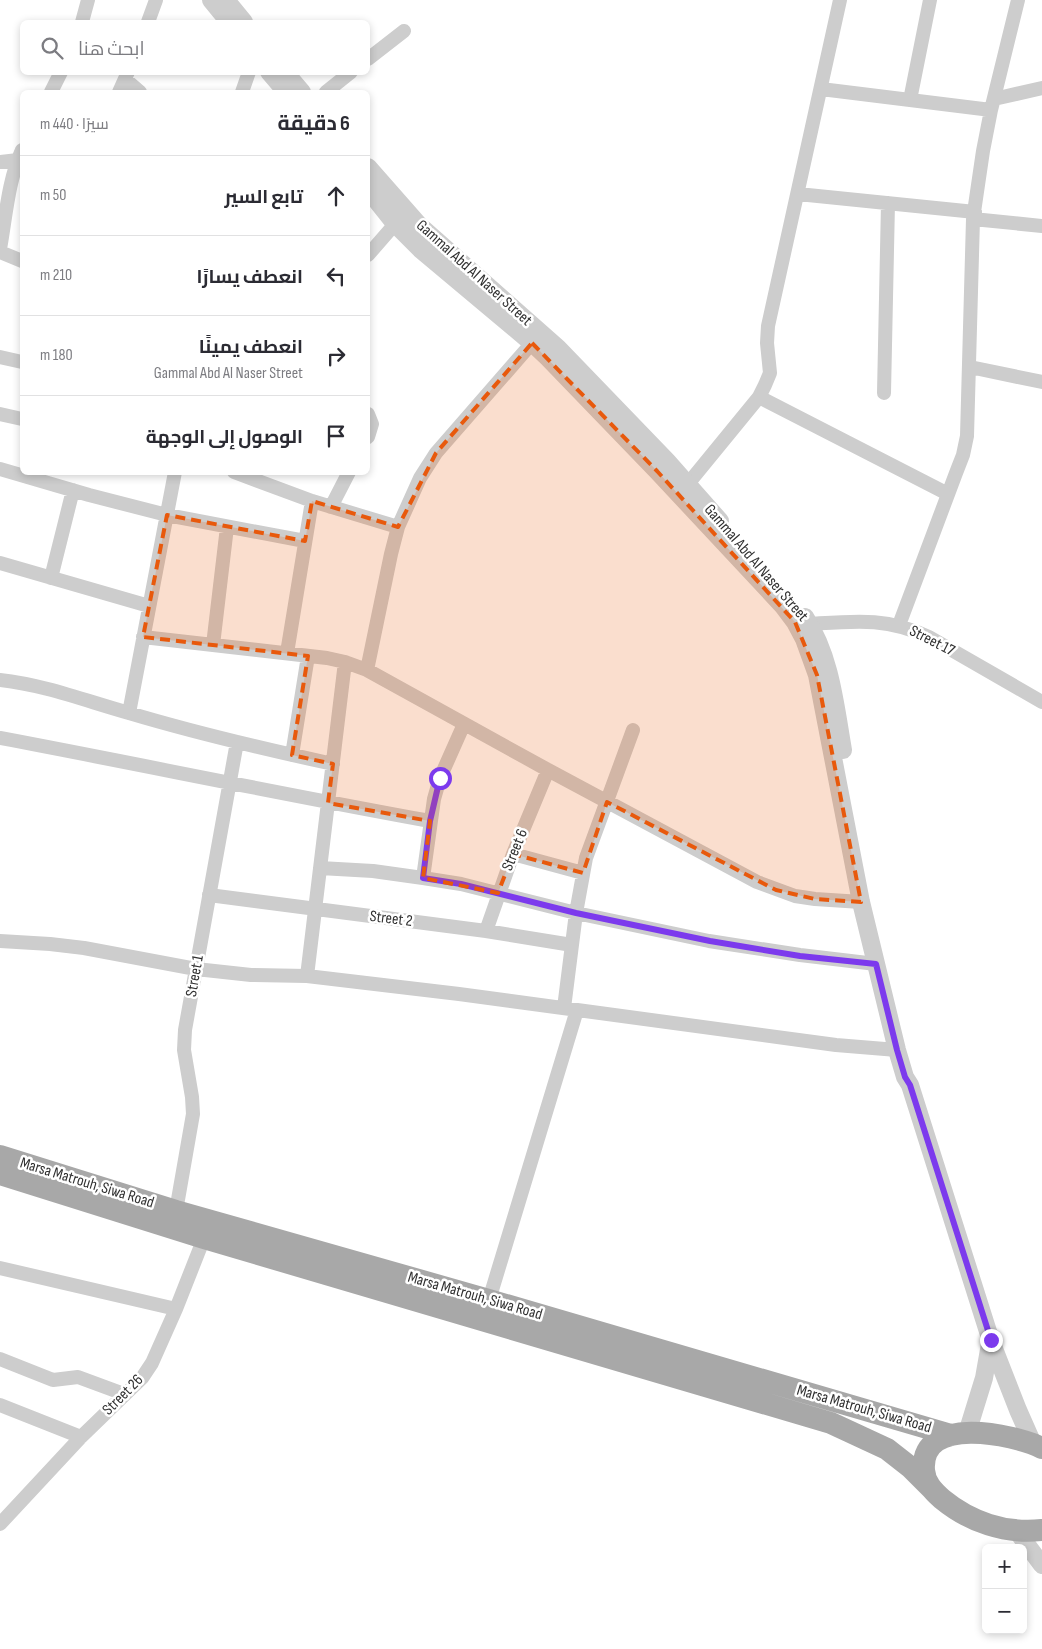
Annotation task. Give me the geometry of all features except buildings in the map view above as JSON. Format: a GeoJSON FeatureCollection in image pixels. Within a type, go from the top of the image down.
{"type":"FeatureCollection","features":[{"type":"Feature","properties":{"kind":"main road","name":"Marsa Matrouh, Siwa Road"},"geometry":{"type":"LineString","coordinates":[[0,1156],[176,1211],[959,1434],[981,1432],[1008,1436],[1038,1446]]}},
{"type":"Feature","properties":{"kind":"main road","name":"Marsa Matrouh, Siwa Road"},"geometry":{"type":"LineString","coordinates":[[0,1174],[204,1238],[832,1423],[887,1449],[910,1467],[948,1504],[973,1519],[994,1526],[1016,1530],[1042,1530]]}},
{"type":"Feature","properties":{"kind":"main road"},"geometry":{"type":"LineString","coordinates":[[931,1488],[924,1470],[928,1451],[942,1438],[959,1434]]}},
{"type":"Feature","properties":{"kind":"street"},"geometry":{"type":"LineString","coordinates":[[83,20],[88,0]]}},
{"type":"Feature","properties":{"kind":"street"},"geometry":{"type":"LineString","coordinates":[[149,20],[156,0]]}},
{"type":"Feature","properties":{"kind":"street"},"geometry":{"type":"LineString","coordinates":[[211,0],[227,20]]}},
{"type":"Feature","properties":{"kind":"street"},"geometry":{"type":"LineString","coordinates":[[226,0],[242,20]]}},
{"type":"Feature","properties":{"kind":"street"},"geometry":{"type":"LineString","coordinates":[[687,485],[759,396],[770,373],[767,343],[768,326],[840,0]]}},
{"type":"Feature","properties":{"kind":"street"},"geometry":{"type":"LineString","coordinates":[[910,100],[930,0]]}},
{"type":"Feature","properties":{"kind":"street"},"geometry":{"type":"LineString","coordinates":[[899,625],[963,455],[970,367],[974,215],[983,151],[1014,1]]}},
{"type":"Feature","properties":{"kind":"street"},"geometry":{"type":"LineString","coordinates":[[370,57],[404,31]]}},
{"type":"Feature","properties":{"kind":"street"},"geometry":{"type":"LineString","coordinates":[[52,90],[60,75]]}},
{"type":"Feature","properties":{"kind":"street"},"geometry":{"type":"LineString","coordinates":[[243,90],[248,75]]}},
{"type":"Feature","properties":{"kind":"street"},"geometry":{"type":"LineString","coordinates":[[272,75],[284,90]]}},
{"type":"Feature","properties":{"kind":"street"},"geometry":{"type":"LineString","coordinates":[[288,75],[300,90]]}},
{"type":"Feature","properties":{"kind":"street"},"geometry":{"type":"LineString","coordinates":[[328,90],[347,75]]}},
{"type":"Feature","properties":{"kind":"street"},"geometry":{"type":"LineString","coordinates":[[120,90],[127,76],[138,90]]}},
{"type":"Feature","properties":{"kind":"street"},"geometry":{"type":"LineString","coordinates":[[821,89],[910,100],[992,105],[1042,88]]}},
{"type":"Feature","properties":{"kind":"street"},"geometry":{"type":"LineString","coordinates":[[0,162],[20,163],[0,251],[20,260]]}},
{"type":"Feature","properties":{"kind":"street","name":"Gammal Abd Al Naser Street"},"geometry":{"type":"LineString","coordinates":[[370,169],[419,225],[547,338],[662,466],[783,606],[804,639],[817,675],[861,902],[897,1050],[905,1077],[910,1085],[991,1340],[1018,1410],[1038,1446]]}},
{"type":"Feature","properties":{"kind":"street","name":"Gammal Abd Al Naser Street"},"geometry":{"type":"LineString","coordinates":[[370,193],[395,224],[420,249],[532,343],[662,466],[687,485],[794,602],[810,624],[822,649],[830,676],[871,900],[912,1075],[910,1085]]}},
{"type":"Feature","properties":{"kind":"street"},"geometry":{"type":"LineString","coordinates":[[798,194],[888,203],[1042,226]]}},
{"type":"Feature","properties":{"kind":"street"},"geometry":{"type":"LineString","coordinates":[[884,393],[888,203]]}},
{"type":"Feature","properties":{"kind":"street"},"geometry":{"type":"LineString","coordinates":[[370,253],[395,224]]}},
{"type":"Feature","properties":{"kind":"street"},"geometry":{"type":"LineString","coordinates":[[367,670],[398,527],[420,478],[436,453],[532,343]]}},
{"type":"Feature","properties":{"kind":"street"},"geometry":{"type":"LineString","coordinates":[[0,357],[20,362]]}},
{"type":"Feature","properties":{"kind":"street"},"geometry":{"type":"LineString","coordinates":[[970,367],[1042,382]]}},
{"type":"Feature","properties":{"kind":"street"},"geometry":{"type":"LineString","coordinates":[[759,396],[948,494]]}},
{"type":"Feature","properties":{"kind":"street"},"geometry":{"type":"LineString","coordinates":[[0,414],[20,419]]}},
{"type":"Feature","properties":{"kind":"street"},"geometry":{"type":"LineString","coordinates":[[0,469],[20,475]]}},
{"type":"Feature","properties":{"kind":"street"},"geometry":{"type":"LineString","coordinates":[[21,475],[167,516],[305,541]]}},
{"type":"Feature","properties":{"kind":"street"},"geometry":{"type":"LineString","coordinates":[[129,713],[174,475]]}},
{"type":"Feature","properties":{"kind":"street"},"geometry":{"type":"LineString","coordinates":[[242,475],[312,501],[398,527]]}},
{"type":"Feature","properties":{"kind":"street"},"geometry":{"type":"LineString","coordinates":[[330,507],[347,475]]}},
{"type":"Feature","properties":{"kind":"street"},"geometry":{"type":"LineString","coordinates":[[51,578],[73,490]]}},
{"type":"Feature","properties":{"kind":"street"},"geometry":{"type":"LineString","coordinates":[[286,653],[312,501]]}},
{"type":"Feature","properties":{"kind":"street"},"geometry":{"type":"LineString","coordinates":[[214,645],[227,527]]}},
{"type":"Feature","properties":{"kind":"street"},"geometry":{"type":"LineString","coordinates":[[0,563],[149,606]]}},
{"type":"Feature","properties":{"kind":"street","name":"Street 17"},"geometry":{"type":"LineString","coordinates":[[810,624],[865,621],[899,625],[929,637],[1042,702]]}},
{"type":"Feature","properties":{"kind":"street"},"geometry":{"type":"LineString","coordinates":[[143,637],[308,656],[345,662],[367,670],[757,882],[776,890],[816,900],[861,902]]}},
{"type":"Feature","properties":{"kind":"street"},"geometry":{"type":"LineString","coordinates":[[292,755],[308,656]]}},
{"type":"Feature","properties":{"kind":"street"},"geometry":{"type":"LineString","coordinates":[[307,976],[345,662]]}},
{"type":"Feature","properties":{"kind":"street"},"geometry":{"type":"LineString","coordinates":[[0,680],[59,691],[129,713],[237,742],[333,764]]}},
{"type":"Feature","properties":{"kind":"street"},"geometry":{"type":"LineString","coordinates":[[423,878],[430,821],[440,778],[464,724]]}},
{"type":"Feature","properties":{"kind":"street"},"geometry":{"type":"LineString","coordinates":[[489,1300],[570,1009],[572,945],[586,858],[633,730]]}},
{"type":"Feature","properties":{"kind":"street"},"geometry":{"type":"LineString","coordinates":[[0,738],[328,803],[430,821]]}},
{"type":"Feature","properties":{"kind":"street","name":"Street 1"},"geometry":{"type":"LineString","coordinates":[[176,1211],[193,1114],[184,1050],[185,1030],[237,742]]}},
{"type":"Feature","properties":{"kind":"street","name":"Street 6"},"geometry":{"type":"LineString","coordinates":[[486,931],[513,854],[548,770]]}},
{"type":"Feature","properties":{"kind":"street"},"geometry":{"type":"LineString","coordinates":[[513,854],[583,873]]}},
{"type":"Feature","properties":{"kind":"street"},"geometry":{"type":"LineString","coordinates":[[320,868],[373,871],[423,878],[498,893],[576,913],[746,948],[876,964]]}},
{"type":"Feature","properties":{"kind":"street","name":"Street 2"},"geometry":{"type":"LineString","coordinates":[[209,895],[486,931],[572,945]]}},
{"type":"Feature","properties":{"kind":"street"},"geometry":{"type":"LineString","coordinates":[[0,941],[84,948],[196,969],[251,976],[307,976],[460,994],[836,1045],[897,1050]]}},
{"type":"Feature","properties":{"kind":"street","name":"Street 26"},"geometry":{"type":"LineString","coordinates":[[0,1524],[81,1437],[142,1378],[152,1363],[176,1309],[204,1238]]}},
{"type":"Feature","properties":{"kind":"street"},"geometry":{"type":"LineString","coordinates":[[0,1268],[176,1309]]}},
{"type":"Feature","properties":{"kind":"street","name":"Gammal Abd Al Naser Street"},"geometry":{"type":"LineString","coordinates":[[959,1434],[984,1378],[991,1340]]}},
{"type":"Feature","properties":{"kind":"street"},"geometry":{"type":"LineString","coordinates":[[0,1359],[53,1380],[78,1377],[124,1394]]}},
{"type":"Feature","properties":{"kind":"street"},"geometry":{"type":"LineString","coordinates":[[0,1405],[81,1437]]}},
{"type":"Feature","properties":{"kind":"street"},"geometry":{"type":"LineString","coordinates":[[1016,1530],[1042,1565]]}},
{"type":"Feature","properties":{"kind":"highlighted area"},"geometry":{"type":"Polygon","coordinates":[[[532,343],[657,471],[795,622],[817,675],[861,902],[815,899],[776,890],[607,802],[583,873],[513,854],[498,893],[423,878],[430,821],[328,803],[333,764],[292,755],[308,656],[143,637],[167,515],[305,541],[312,501],[398,527],[436,453],[532,343]]]}},
{"type":"Feature","properties":{"kind":"route"},"geometry":{"type":"LineString","coordinates":[[440,778],[430,821],[423,878],[461,884],[576,913],[710,941],[800,956],[876,964],[905,1077],[910,1085],[991,1340]]}}]}
